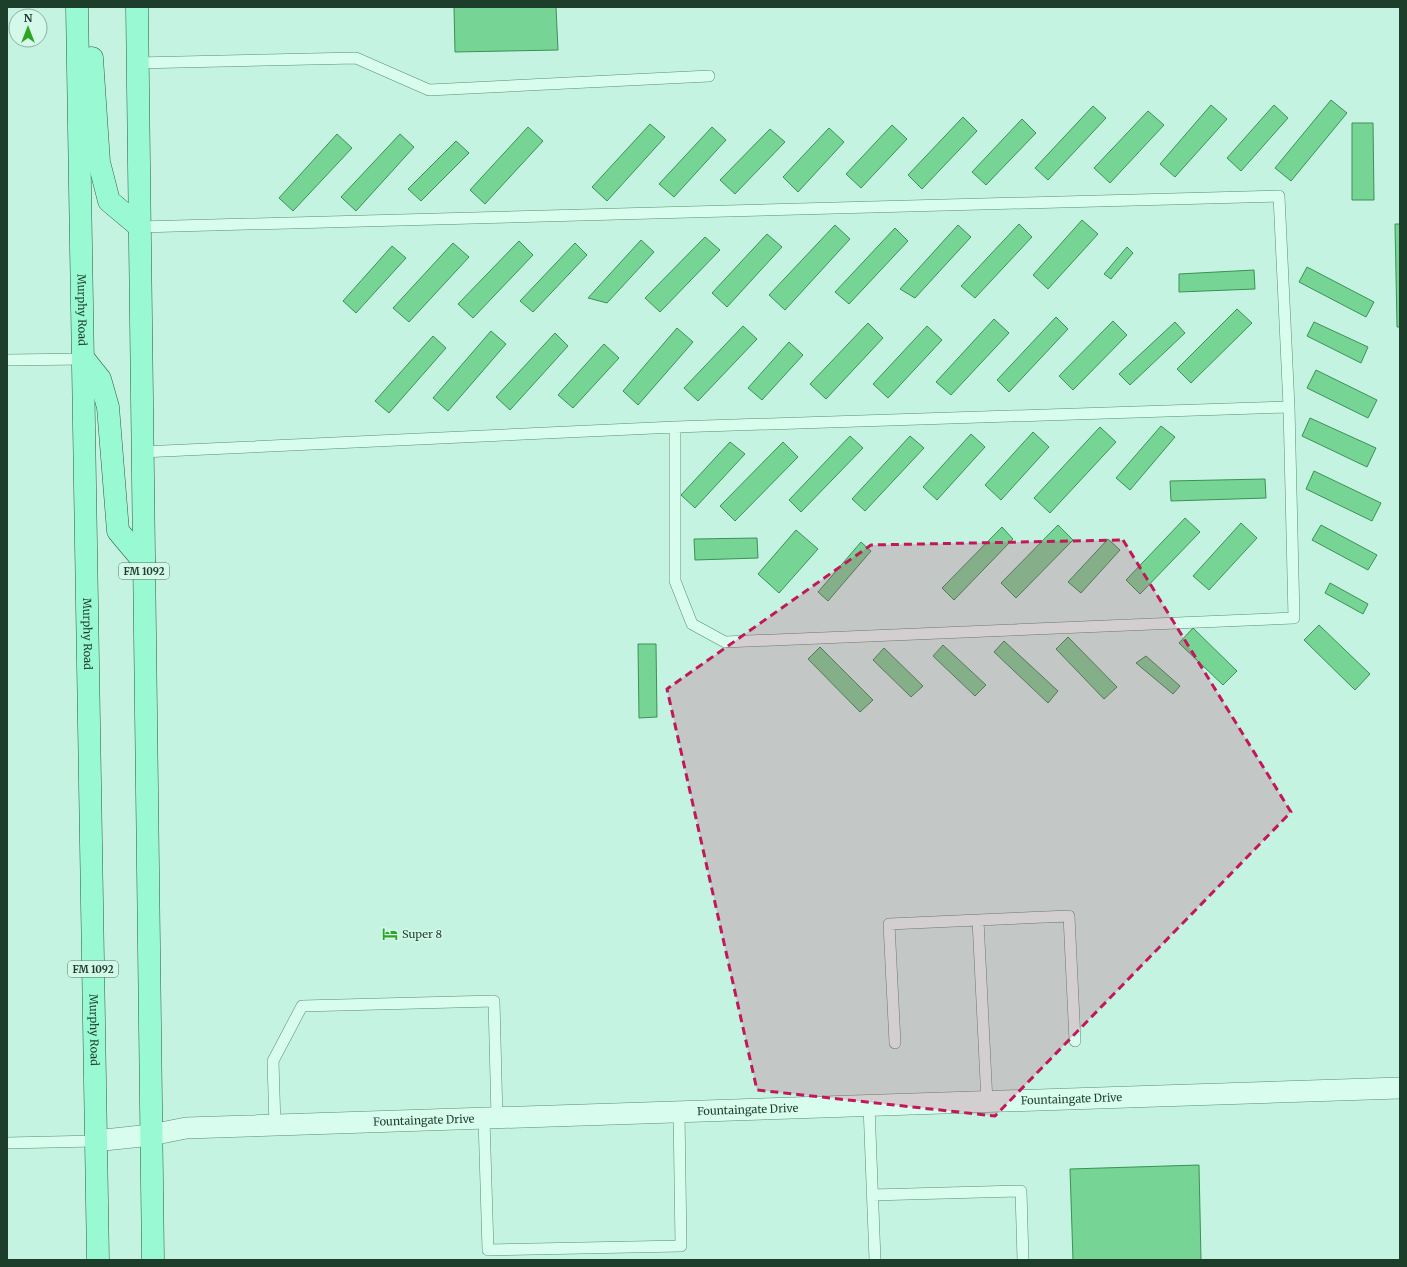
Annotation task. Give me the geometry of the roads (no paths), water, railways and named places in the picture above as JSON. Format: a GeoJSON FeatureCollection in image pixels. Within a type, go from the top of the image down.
{"type":"FeatureCollection","features":[{"type":"Feature","properties":{"kind":"main road","name":"Murphy Road"},"geometry":{"type":"LineString","coordinates":[[77,7],[98,1260]]}},
{"type":"Feature","properties":{"kind":"main road"},"geometry":{"type":"LineString","coordinates":[[89,7],[99,162],[109,201],[140,227]]}},
{"type":"Feature","properties":{"kind":"main road","name":"FM 1092"},"geometry":{"type":"LineString","coordinates":[[137,7],[153,1260]]}},
{"type":"Feature","properties":{"kind":"main road"},"geometry":{"type":"LineString","coordinates":[[84,359],[100,379],[108,407],[118,531],[144,562]]}},
{"type":"Feature","properties":{"kind":"street","name":"Fountaingate Drive"},"geometry":{"type":"LineString","coordinates":[[96,1141],[151,1135],[186,1128],[1400,1088]]}},
{"type":"Feature","properties":{"kind":"lane"},"geometry":{"type":"LineString","coordinates":[[137,64],[356,58],[429,90],[709,76]]}},
{"type":"Feature","properties":{"kind":"lane"},"geometry":{"type":"LineString","coordinates":[[140,227],[1279,196],[1289,407],[1294,618],[725,642],[692,624],[675,581],[674,427]]}},
{"type":"Feature","properties":{"kind":"lane"},"geometry":{"type":"LineString","coordinates":[[7,360],[84,359]]}},
{"type":"Feature","properties":{"kind":"lane"},"geometry":{"type":"LineString","coordinates":[[142,452],[674,427],[1289,407]]}},
{"type":"Feature","properties":{"kind":"lane"},"geometry":{"type":"LineString","coordinates":[[895,1043],[889,924],[1069,916],[1075,1041]]}},
{"type":"Feature","properties":{"kind":"lane"},"geometry":{"type":"LineString","coordinates":[[978,920],[987,1102]]}},
{"type":"Feature","properties":{"kind":"lane"},"geometry":{"type":"LineString","coordinates":[[274,1126],[273,1061],[302,1006],[494,1001],[488,1250],[681,1246],[679,1112]]}},
{"type":"Feature","properties":{"kind":"lane"},"geometry":{"type":"LineString","coordinates":[[869,1106],[875,1260]]}},
{"type":"Feature","properties":{"kind":"lane"},"geometry":{"type":"LineString","coordinates":[[7,1143],[96,1141]]}},
{"type":"Feature","properties":{"kind":"lane"},"geometry":{"type":"LineString","coordinates":[[872,1195],[1021,1191],[1023,1260]]}},
{"type":"Feature","properties":{"kind":"place","name":"Super 8"},"geometry":{"type":"Point","coordinates":[390,934]}}]}
